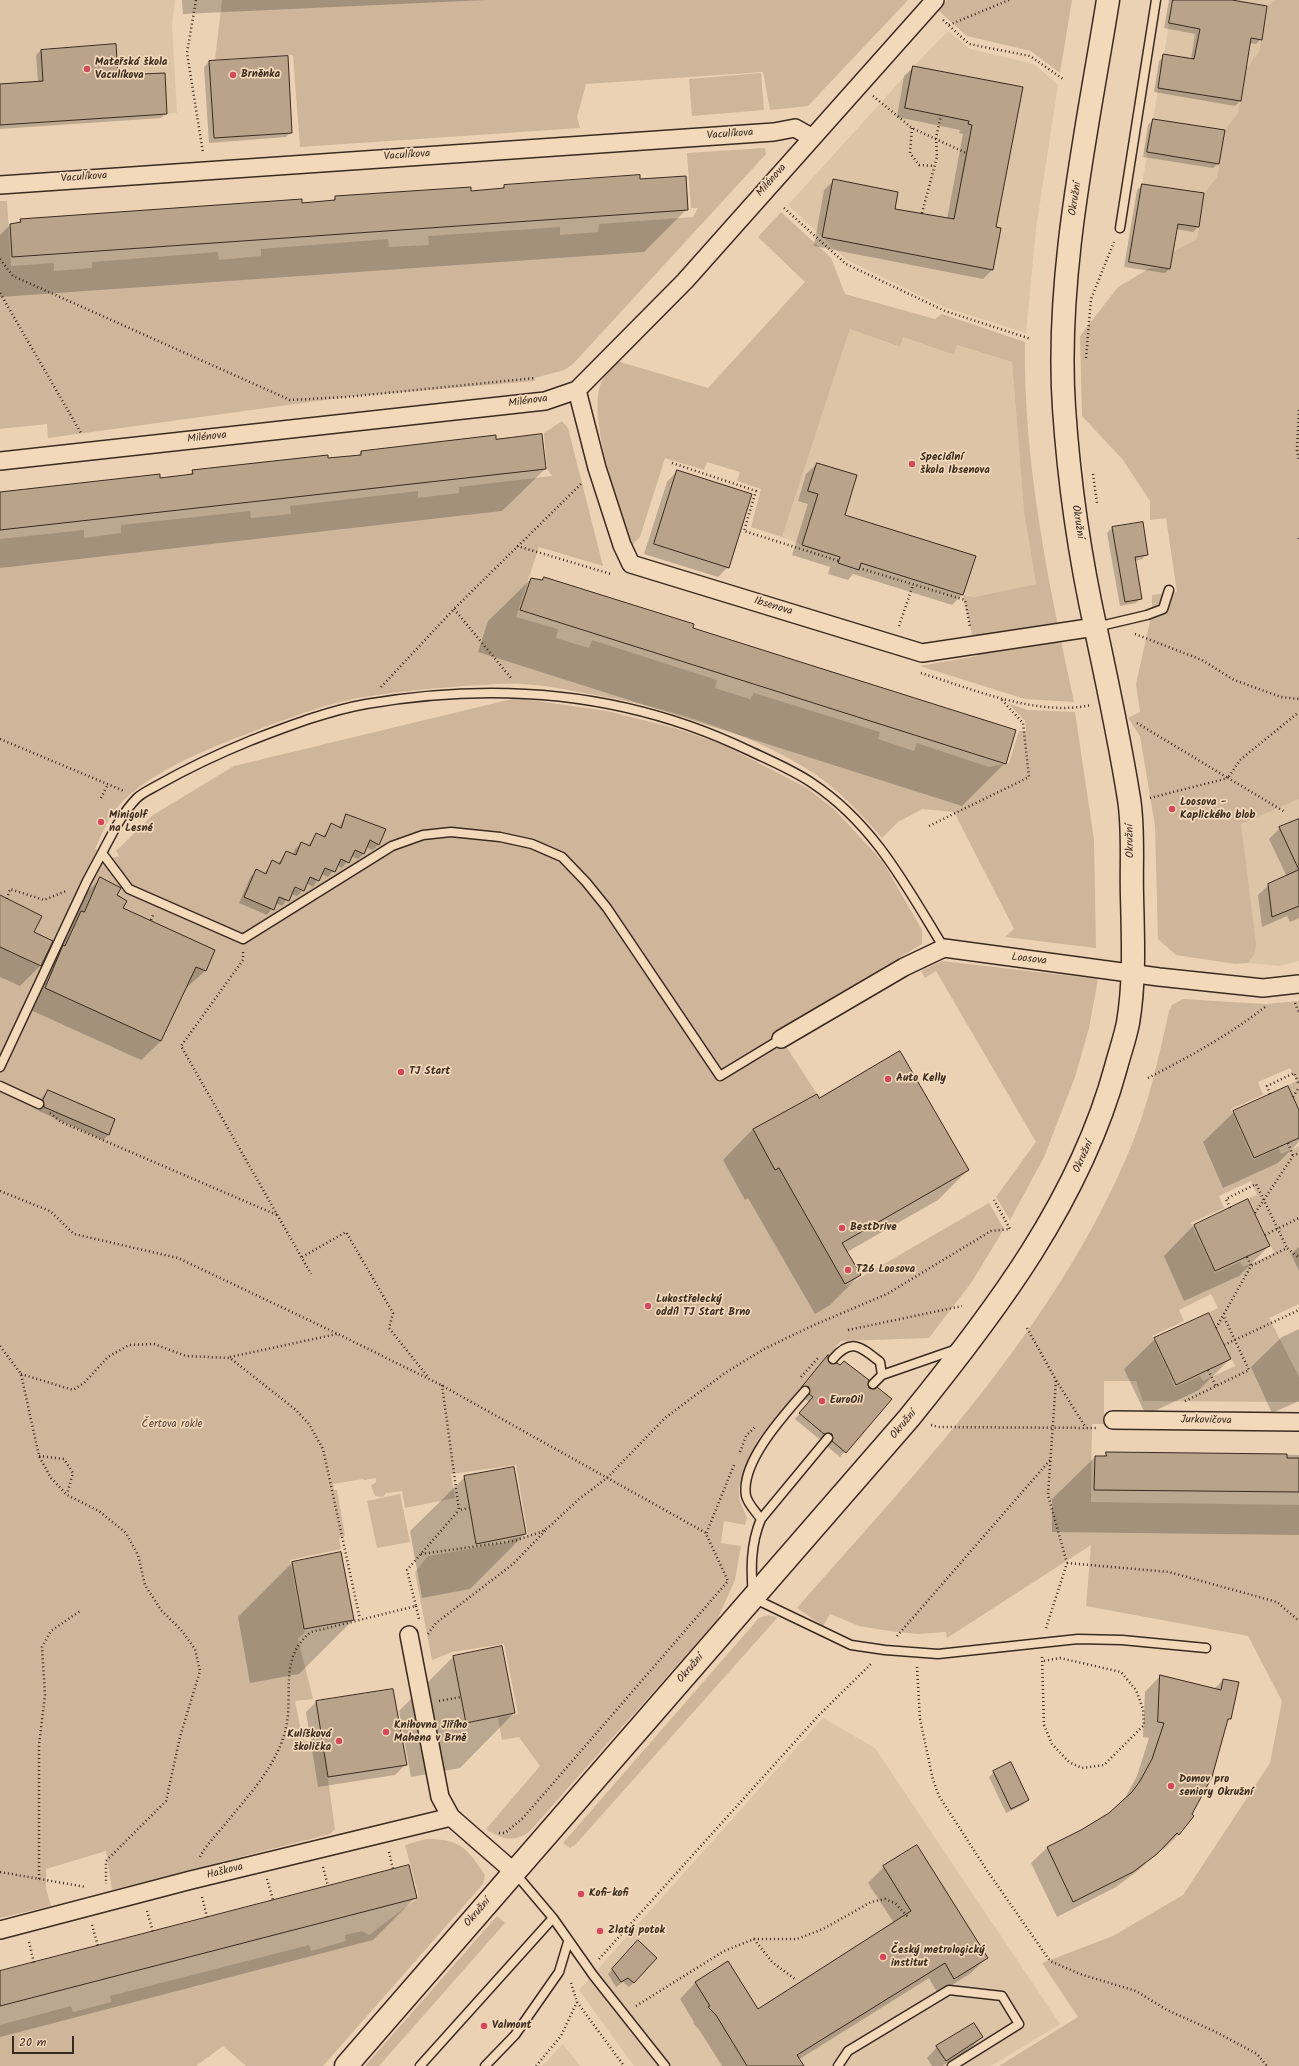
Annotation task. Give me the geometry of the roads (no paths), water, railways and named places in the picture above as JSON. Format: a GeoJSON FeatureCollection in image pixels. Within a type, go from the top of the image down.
{"type":"FeatureCollection","features":[{"type":"Feature","properties":{"kind":"street","name":"Milénova"},"geometry":{"type":"LineString","coordinates":[[0,461],[546,401],[577,390],[685,281],[811,137],[935,0]]}},
{"type":"Feature","properties":{"kind":"street","name":"Okružní"},"geometry":{"type":"LineString","coordinates":[[346,2066],[909,1418],[968,1346],[1018,1275],[1086,1155],[1110,1090],[1127,1027],[1133,973],[1130,804],[1112,701],[1095,627],[1074,507],[1064,411],[1061,352],[1072,225],[1108,0]]}},
{"type":"Feature","properties":{"kind":"street","name":"Vaculíkova"},"geometry":{"type":"LineString","coordinates":[[0,185],[206,169],[774,132],[795,128],[811,137]]}},
{"type":"Feature","properties":{"kind":"street","name":"Ibsenova"},"geometry":{"type":"LineString","coordinates":[[577,390],[597,468],[622,546],[631,564],[922,653],[1095,627]]}},
{"type":"Feature","properties":{"kind":"street","name":"Loosova"},"geometry":{"type":"LineString","coordinates":[[944,948],[1133,973],[1264,988],[1299,984]]}},
{"type":"Feature","properties":{"kind":"street"},"geometry":{"type":"LineString","coordinates":[[781,1039],[904,967],[944,948]]}},
{"type":"Feature","properties":{"kind":"street","name":"Jurkovičova"},"geometry":{"type":"LineString","coordinates":[[1106,1424],[1299,1422]]}},
{"type":"Feature","properties":{"kind":"street"},"geometry":{"type":"LineString","coordinates":[[414,1631],[440,1797],[450,1817],[514,1872]]}},
{"type":"Feature","properties":{"kind":"street","name":"Haškova"},"geometry":{"type":"LineString","coordinates":[[0,1930],[105,1902],[196,1886],[450,1817]]}},
{"type":"Feature","properties":{"kind":"lane"},"geometry":{"type":"LineString","coordinates":[[1120,228],[1156,0]]}},
{"type":"Feature","properties":{"kind":"lane"},"geometry":{"type":"LineString","coordinates":[[1095,627],[1147,616],[1163,609],[1169,590]]}},
{"type":"Feature","properties":{"kind":"lane"},"geometry":{"type":"LineString","coordinates":[[0,1067],[87,881],[116,827],[138,797],[186,769],[233,748],[298,723],[364,704],[450,694],[523,692],[606,702],[676,721],[728,740],[810,781],[839,802],[863,825],[889,859],[944,948]]}},
{"type":"Feature","properties":{"kind":"lane"},"geometry":{"type":"LineString","coordinates":[[102,853],[129,889],[243,939],[392,846],[423,835],[451,832],[500,837],[532,844],[562,857],[586,882],[607,908],[720,1076],[781,1039]]}},
{"type":"Feature","properties":{"kind":"lane"},"geometry":{"type":"LineString","coordinates":[[0,1086],[39,1104]]}},
{"type":"Feature","properties":{"kind":"lane"},"geometry":{"type":"LineString","coordinates":[[833,1359],[842,1348],[853,1346],[864,1349],[880,1362],[882,1375]]}},
{"type":"Feature","properties":{"kind":"lane"},"geometry":{"type":"LineString","coordinates":[[873,1384],[882,1375],[968,1346]]}},
{"type":"Feature","properties":{"kind":"lane"},"geometry":{"type":"LineString","coordinates":[[761,1519],[746,1496],[746,1486],[750,1472],[762,1443],[805,1391]]}},
{"type":"Feature","properties":{"kind":"lane"},"geometry":{"type":"LineString","coordinates":[[828,1438],[761,1519],[754,1535],[750,1567],[753,1598],[851,1645],[938,1654],[1078,1639],[1122,1640],[1206,1648]]}},
{"type":"Feature","properties":{"kind":"lane"},"geometry":{"type":"LineString","coordinates":[[514,1872],[553,1918],[568,1942],[589,1970],[665,2066]]}},
{"type":"Feature","properties":{"kind":"lane"},"geometry":{"type":"LineString","coordinates":[[420,2066],[553,1918]]}},
{"type":"Feature","properties":{"kind":"lane"},"geometry":{"type":"LineString","coordinates":[[485,2066],[515,2035],[559,1972],[568,1942]]}},
{"type":"Feature","properties":{"kind":"lane"},"geometry":{"type":"LineString","coordinates":[[838,2066],[848,2051],[949,1990],[1002,1996],[1019,2024],[952,2066]]}},
{"type":"Feature","properties":{"kind":"place","name":"Mateřská škola Vaculíkova"},"geometry":{"type":"Point","coordinates":[87,69]}},
{"type":"Feature","properties":{"kind":"place","name":"Brněnka"},"geometry":{"type":"Point","coordinates":[233,75]}},
{"type":"Feature","properties":{"kind":"place","name":"Speciální škola Ibsenova"},"geometry":{"type":"Point","coordinates":[912,464]}},
{"type":"Feature","properties":{"kind":"place","name":"Loosova - Kaplického blob"},"geometry":{"type":"Point","coordinates":[1172,809]}},
{"type":"Feature","properties":{"kind":"place","name":"Minigolf na Lesné"},"geometry":{"type":"Point","coordinates":[101,822]}},
{"type":"Feature","properties":{"kind":"place","name":"TJ Start"},"geometry":{"type":"Point","coordinates":[401,1072]}},
{"type":"Feature","properties":{"kind":"place","name":"Auto Kelly"},"geometry":{"type":"Point","coordinates":[888,1079]}},
{"type":"Feature","properties":{"kind":"place","name":"BestDrive"},"geometry":{"type":"Point","coordinates":[842,1228]}},
{"type":"Feature","properties":{"kind":"place","name":"T26 Loosova"},"geometry":{"type":"Point","coordinates":[848,1270]}},
{"type":"Feature","properties":{"kind":"place","name":"Lukostřelecký oddíl TJ Start Brno"},"geometry":{"type":"Point","coordinates":[648,1306]}},
{"type":"Feature","properties":{"kind":"place","name":"EuroOil"},"geometry":{"type":"Point","coordinates":[822,1401]}},
{"type":"Feature","properties":{"kind":"place","name":"Knihovna Jiřího Mahena v Brně"},"geometry":{"type":"Point","coordinates":[386,1732]}},
{"type":"Feature","properties":{"kind":"place","name":"Kulíšková školička"},"geometry":{"type":"Point","coordinates":[339,1741]}},
{"type":"Feature","properties":{"kind":"place","name":"Domov pro seniory Okružní"},"geometry":{"type":"Point","coordinates":[1171,1786]}},
{"type":"Feature","properties":{"kind":"place","name":"Kofi-kofi"},"geometry":{"type":"Point","coordinates":[581,1894]}},
{"type":"Feature","properties":{"kind":"place","name":"Zlatý potok"},"geometry":{"type":"Point","coordinates":[600,1931]}},
{"type":"Feature","properties":{"kind":"place","name":"Český metrologický institut"},"geometry":{"type":"Point","coordinates":[883,1957]}},
{"type":"Feature","properties":{"kind":"place","name":"Valmont"},"geometry":{"type":"Point","coordinates":[484,2026]}},
{"type":"Feature","properties":{"kind":"park label","name":"Čertova rokle"},"geometry":{"type":"Point","coordinates":[172,1425]}}]}
